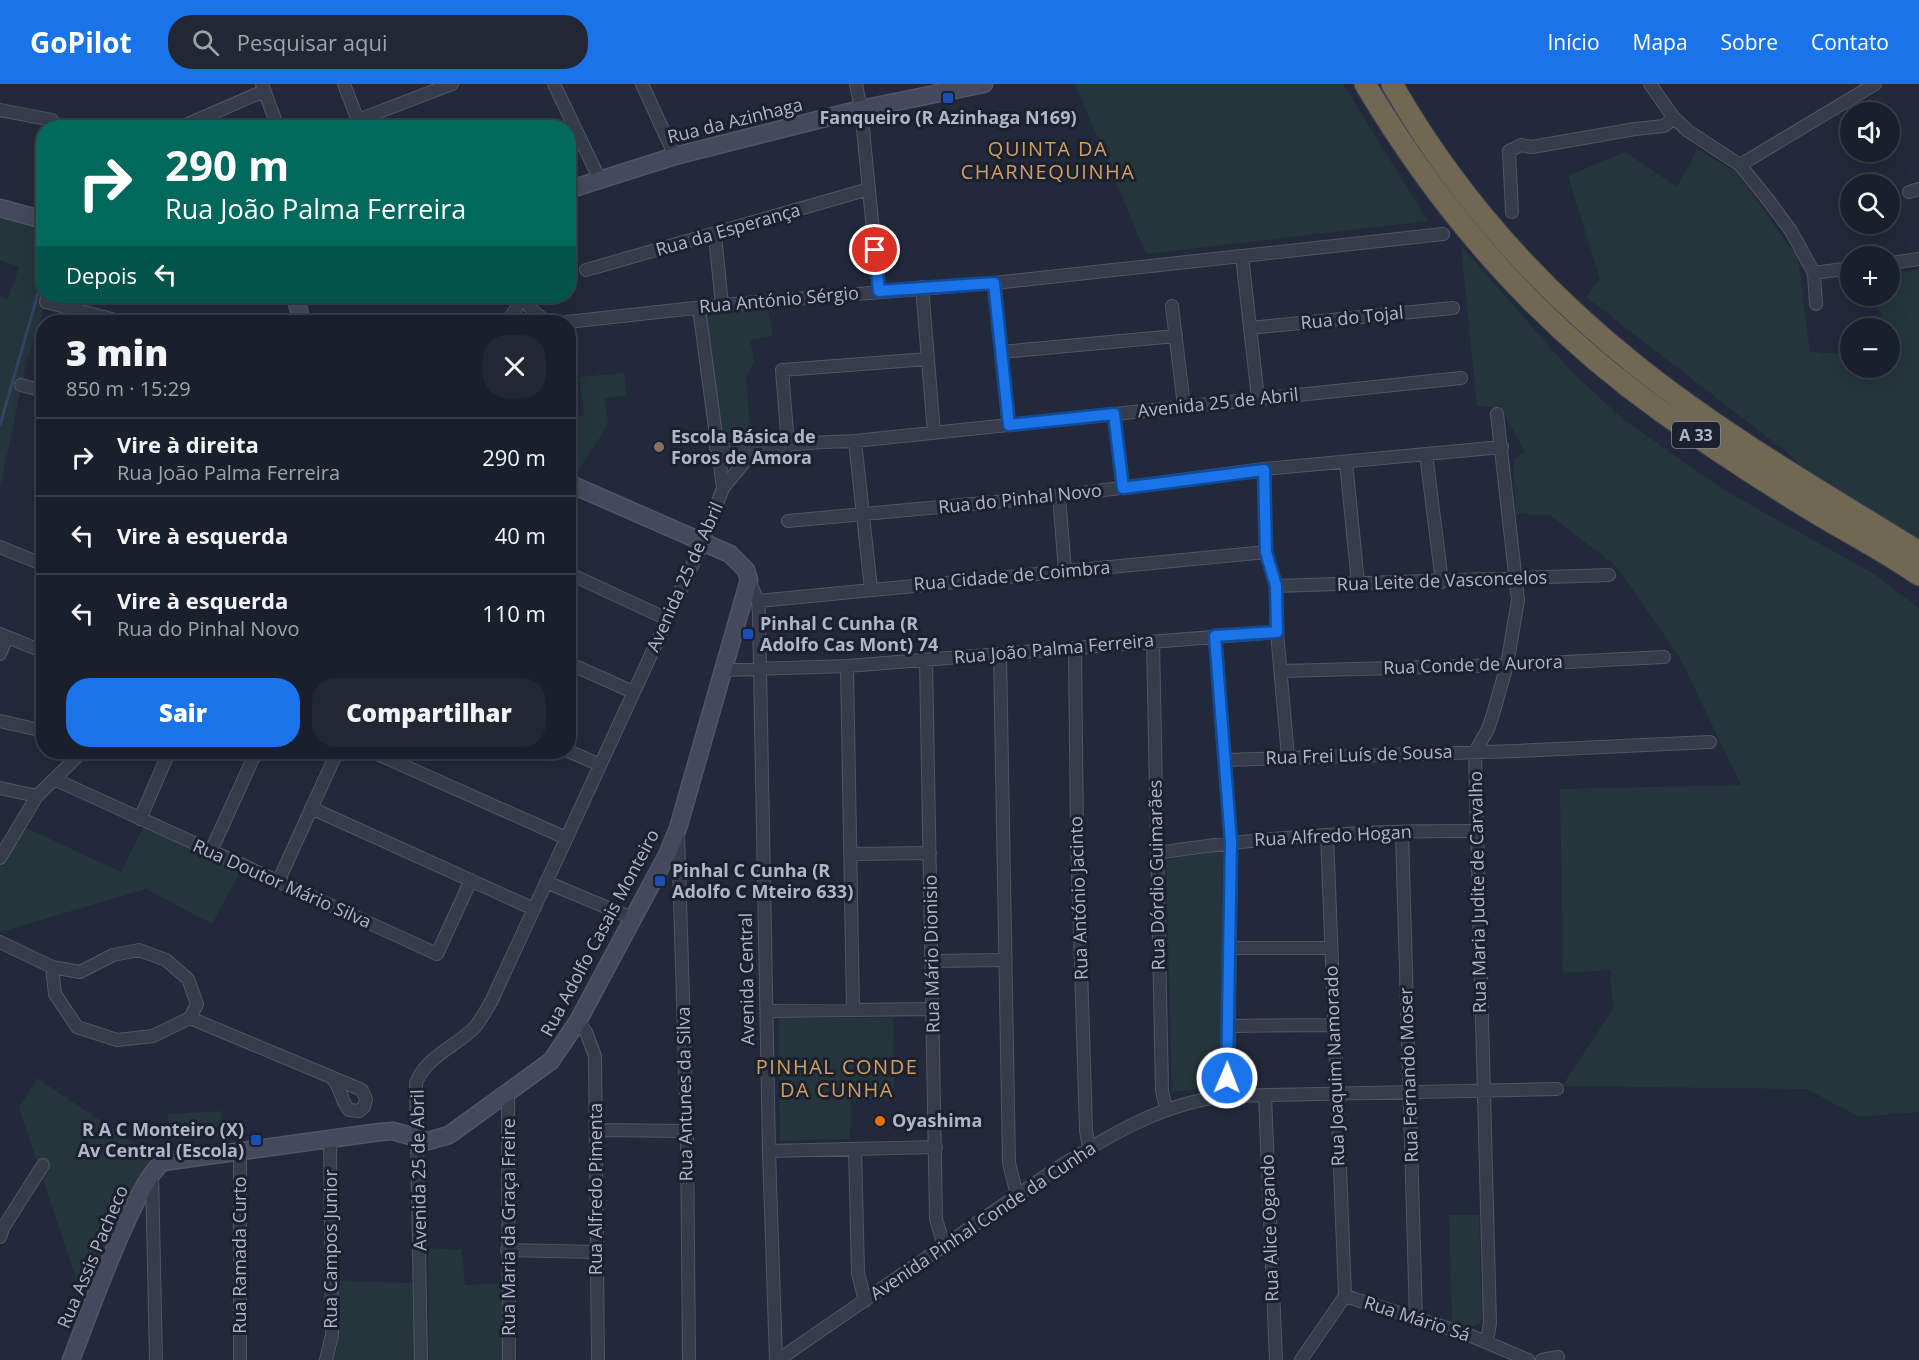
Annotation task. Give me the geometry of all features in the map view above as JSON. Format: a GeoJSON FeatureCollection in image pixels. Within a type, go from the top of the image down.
{"type":"FeatureCollection","features":[{"type":"Feature","properties":{"kind":"highway","name":"A 33"},"geometry":{"type":"LineString","coordinates":[[1365,84],[1434,191],[1495,264],[1571,338],[1661,411],[1806,507],[1919,575]]}},
{"type":"Feature","properties":{"kind":"highway","name":"A 33"},"geometry":{"type":"LineString","coordinates":[[1392,84],[1417,128],[1446,171],[1504,240],[1570,307],[1638,367],[1754,449],[1919,552]]}},
{"type":"Feature","properties":{"kind":"street"},"geometry":{"type":"LineString","coordinates":[[344,84],[358,120]]}},
{"type":"Feature","properties":{"kind":"street"},"geometry":{"type":"LineString","coordinates":[[368,120],[452,84]]}},
{"type":"Feature","properties":{"kind":"street"},"geometry":{"type":"LineString","coordinates":[[554,84],[571,120]]}},
{"type":"Feature","properties":{"kind":"street"},"geometry":{"type":"LineString","coordinates":[[642,84],[675,156]]}},
{"type":"Feature","properties":{"kind":"street"},"geometry":{"type":"LineString","coordinates":[[856,84],[861,109],[879,291]]}},
{"type":"Feature","properties":{"kind":"street","name":"Rua da Azinhaga"},"geometry":{"type":"LineString","coordinates":[[576,188],[675,156],[861,109],[984,84]]}},
{"type":"Feature","properties":{"kind":"street"},"geometry":{"type":"LineString","coordinates":[[1650,84],[1674,118],[1688,131],[1740,165],[1791,231],[1814,273],[1816,304]]}},
{"type":"Feature","properties":{"kind":"street"},"geometry":{"type":"LineString","coordinates":[[1740,165],[1858,88],[1875,84]]}},
{"type":"Feature","properties":{"kind":"street"},"geometry":{"type":"LineString","coordinates":[[196,120],[263,87],[275,120]]}},
{"type":"Feature","properties":{"kind":"street"},"geometry":{"type":"LineString","coordinates":[[0,110],[52,120]]}},
{"type":"Feature","properties":{"kind":"street"},"geometry":{"type":"LineString","coordinates":[[1512,213],[1509,151],[1521,145],[1532,147],[1664,126],[1674,118]]}},
{"type":"Feature","properties":{"kind":"street"},"geometry":{"type":"LineString","coordinates":[[576,130],[600,180]]}},
{"type":"Feature","properties":{"kind":"street","name":"Rua da Esperança"},"geometry":{"type":"LineString","coordinates":[[586,270],[715,235],[869,189]]}},
{"type":"Feature","properties":{"kind":"street"},"geometry":{"type":"LineString","coordinates":[[0,208],[36,218]]}},
{"type":"Feature","properties":{"kind":"street","name":"Rua António Sérgio"},"geometry":{"type":"LineString","coordinates":[[576,321],[722,305],[922,287],[994,283],[1443,234]]}},
{"type":"Feature","properties":{"kind":"street"},"geometry":{"type":"LineString","coordinates":[[715,235],[722,305]]}},
{"type":"Feature","properties":{"kind":"street"},"geometry":{"type":"LineString","coordinates":[[1242,256],[1258,398]]}},
{"type":"Feature","properties":{"kind":"street"},"geometry":{"type":"LineString","coordinates":[[1900,261],[1919,258]]}},
{"type":"Feature","properties":{"kind":"street"},"geometry":{"type":"LineString","coordinates":[[1814,273],[1840,269]]}},
{"type":"Feature","properties":{"kind":"street"},"geometry":{"type":"LineString","coordinates":[[994,283],[1009,425]]}},
{"type":"Feature","properties":{"kind":"street"},"geometry":{"type":"LineString","coordinates":[[922,287],[934,433]]}},
{"type":"Feature","properties":{"kind":"street"},"geometry":{"type":"LineString","coordinates":[[50,303],[96,315]]}},
{"type":"Feature","properties":{"kind":"street"},"geometry":{"type":"LineString","coordinates":[[526,303],[538,315]]}},
{"type":"Feature","properties":{"kind":"street"},"geometry":{"type":"LineString","coordinates":[[1173,306],[1184,406]]}},
{"type":"Feature","properties":{"kind":"street"},"geometry":{"type":"LineString","coordinates":[[699,308],[723,489]]}},
{"type":"Feature","properties":{"kind":"street","name":"Rua do Tojal"},"geometry":{"type":"LineString","coordinates":[[1250,328],[1453,308]]}},
{"type":"Feature","properties":{"kind":"street"},"geometry":{"type":"LineString","coordinates":[[1001,352],[1176,336]]}},
{"type":"Feature","properties":{"kind":"street"},"geometry":{"type":"LineString","coordinates":[[788,445],[782,370],[928,359]]}},
{"type":"Feature","properties":{"kind":"street","name":"Avenida 25 de Abril"},"geometry":{"type":"LineString","coordinates":[[421,1360],[416,1083],[438,1056],[475,1027],[491,1002],[703,542],[723,489],[752,453],[788,445],[855,441],[1461,378]]}},
{"type":"Feature","properties":{"kind":"street"},"geometry":{"type":"LineString","coordinates":[[21,385],[36,390]]}},
{"type":"Feature","properties":{"kind":"street"},"geometry":{"type":"LineString","coordinates":[[1114,414],[1123,488]]}},
{"type":"Feature","properties":{"kind":"street","name":"Rua Maria Judite de Carvalho"},"geometry":{"type":"LineString","coordinates":[[1487,1341],[1490,1323],[1475,831],[1475,752],[1488,729],[1507,665],[1518,600],[1497,414]]}},
{"type":"Feature","properties":{"kind":"street"},"geometry":{"type":"LineString","coordinates":[[855,441],[871,590]]}},
{"type":"Feature","properties":{"kind":"street"},"geometry":{"type":"LineString","coordinates":[[716,447],[729,451],[752,453]]}},
{"type":"Feature","properties":{"kind":"street","name":"Rua do Pinhal Novo"},"geometry":{"type":"LineString","coordinates":[[788,521],[1059,496],[1264,470],[1502,447]]}},
{"type":"Feature","properties":{"kind":"street"},"geometry":{"type":"LineString","coordinates":[[1426,454],[1442,582]]}},
{"type":"Feature","properties":{"kind":"street"},"geometry":{"type":"LineString","coordinates":[[1346,462],[1358,583]]}},
{"type":"Feature","properties":{"kind":"street"},"geometry":{"type":"LineString","coordinates":[[1264,470],[1266,552],[1276,586],[1277,632],[1288,757]]}},
{"type":"Feature","properties":{"kind":"street"},"geometry":{"type":"LineString","coordinates":[[576,486],[703,542],[739,562],[758,601]]}},
{"type":"Feature","properties":{"kind":"street"},"geometry":{"type":"LineString","coordinates":[[1059,496],[1065,571]]}},
{"type":"Feature","properties":{"kind":"street"},"geometry":{"type":"LineString","coordinates":[[0,547],[36,562]]}},
{"type":"Feature","properties":{"kind":"street","name":"Rua Cidade de Coimbra"},"geometry":{"type":"LineString","coordinates":[[758,601],[1266,552]]}},
{"type":"Feature","properties":{"kind":"street","name":"Rua Leite de Vasconcelos"},"geometry":{"type":"LineString","coordinates":[[1276,586],[1609,575]]}},
{"type":"Feature","properties":{"kind":"street"},"geometry":{"type":"LineString","coordinates":[[576,577],[666,619]]}},
{"type":"Feature","properties":{"kind":"street","name":"Rua Adolfo Casais Monteiro"},"geometry":{"type":"LineString","coordinates":[[152,1171],[171,1159],[393,1131],[435,1140],[450,1135],[551,1061],[578,1021],[667,855],[678,828],[749,580]]}},
{"type":"Feature","properties":{"kind":"street","name":"Avenida Central"},"geometry":{"type":"LineString","coordinates":[[758,601],[769,1151],[777,1360]]}},
{"type":"Feature","properties":{"kind":"street","name":"Rua João Palma Ferreira"},"geometry":{"type":"LineString","coordinates":[[723,670],[847,666],[1277,632]]}},
{"type":"Feature","properties":{"kind":"street"},"geometry":{"type":"LineString","coordinates":[[0,654],[4,635],[36,649]]}},
{"type":"Feature","properties":{"kind":"street"},"geometry":{"type":"LineString","coordinates":[[1215,636],[1231,842],[1228,1096]]}},
{"type":"Feature","properties":{"kind":"street","name":"Rua Dórdio Guimarães"},"geometry":{"type":"LineString","coordinates":[[1153,641],[1162,1091],[1166,1108]]}},
{"type":"Feature","properties":{"kind":"street","name":"Rua António Jacinto"},"geometry":{"type":"LineString","coordinates":[[1075,648],[1077,847],[1086,1130],[1089,1148]]}},
{"type":"Feature","properties":{"kind":"street"},"geometry":{"type":"LineString","coordinates":[[1000,654],[1009,1163],[1017,1195]]}},
{"type":"Feature","properties":{"kind":"street","name":"Rua Conde de Aurora"},"geometry":{"type":"LineString","coordinates":[[1282,671],[1507,665],[1664,657]]}},
{"type":"Feature","properties":{"kind":"street","name":"Rua Mário Dionisio"},"geometry":{"type":"LineString","coordinates":[[926,660],[936,1219],[944,1246]]}},
{"type":"Feature","properties":{"kind":"street"},"geometry":{"type":"LineString","coordinates":[[847,666],[853,1010]]}},
{"type":"Feature","properties":{"kind":"street"},"geometry":{"type":"LineString","coordinates":[[576,667],[633,692]]}},
{"type":"Feature","properties":{"kind":"street"},"geometry":{"type":"LineString","coordinates":[[0,721],[36,729]]}},
{"type":"Feature","properties":{"kind":"street","name":"Rua Frei Luís de Sousa"},"geometry":{"type":"LineString","coordinates":[[1225,760],[1710,742]]}},
{"type":"Feature","properties":{"kind":"street"},"geometry":{"type":"LineString","coordinates":[[576,754],[600,765]]}},
{"type":"Feature","properties":{"kind":"street"},"geometry":{"type":"LineString","coordinates":[[0,858],[38,796],[75,759]]}},
{"type":"Feature","properties":{"kind":"street"},"geometry":{"type":"LineString","coordinates":[[140,819],[166,759]]}},
{"type":"Feature","properties":{"kind":"street"},"geometry":{"type":"LineString","coordinates":[[211,851],[253,759]]}},
{"type":"Feature","properties":{"kind":"street"},"geometry":{"type":"LineString","coordinates":[[278,882],[334,759]]}},
{"type":"Feature","properties":{"kind":"street"},"geometry":{"type":"LineString","coordinates":[[389,759],[566,838]]}},
{"type":"Feature","properties":{"kind":"street","name":"Rua Doutor Mário Silva"},"geometry":{"type":"LineString","coordinates":[[54,779],[437,954],[471,880]]}},
{"type":"Feature","properties":{"kind":"street"},"geometry":{"type":"LineString","coordinates":[[0,788],[38,796]]}},
{"type":"Feature","properties":{"kind":"street"},"geometry":{"type":"LineString","coordinates":[[311,808],[534,909]]}},
{"type":"Feature","properties":{"kind":"street","name":"Rua Antunes da Silva"},"geometry":{"type":"LineString","coordinates":[[678,828],[687,1131],[689,1360]]}},
{"type":"Feature","properties":{"kind":"street","name":"Rua Alfredo Hogan"},"geometry":{"type":"LineString","coordinates":[[1157,853],[1231,842],[1327,835],[1475,831]]}},
{"type":"Feature","properties":{"kind":"street","name":"Rua Fernando Moser"},"geometry":{"type":"LineString","coordinates":[[1402,833],[1416,1318]]}},
{"type":"Feature","properties":{"kind":"street","name":"Rua Joaquim Namorado"},"geometry":{"type":"LineString","coordinates":[[1327,835],[1345,1296]]}},
{"type":"Feature","properties":{"kind":"street"},"geometry":{"type":"LineString","coordinates":[[850,854],[930,853]]}},
{"type":"Feature","properties":{"kind":"street"},"geometry":{"type":"LineString","coordinates":[[546,882],[632,918]]}},
{"type":"Feature","properties":{"kind":"street"},"geometry":{"type":"LineString","coordinates":[[0,942],[52,967],[80,972],[113,955],[139,950],[166,960],[188,979],[197,1004],[190,1018],[153,1036],[117,1040],[77,1027],[55,994],[52,967]]}},
{"type":"Feature","properties":{"kind":"street"},"geometry":{"type":"LineString","coordinates":[[1229,948],[1331,948]]}},
{"type":"Feature","properties":{"kind":"street"},"geometry":{"type":"LineString","coordinates":[[932,962],[1006,960]]}},
{"type":"Feature","properties":{"kind":"street"},"geometry":{"type":"LineString","coordinates":[[768,1011],[933,1009]]}},
{"type":"Feature","properties":{"kind":"street"},"geometry":{"type":"LineString","coordinates":[[190,1018],[331,1077]]}},
{"type":"Feature","properties":{"kind":"street","name":"Rua Alfredo Pimenta"},"geometry":{"type":"LineString","coordinates":[[578,1021],[586,1032],[595,1056],[598,1360]]}},
{"type":"Feature","properties":{"kind":"street"},"geometry":{"type":"LineString","coordinates":[[1228,1026],[1334,1025]]}},
{"type":"Feature","properties":{"kind":"street","name":"Avenida Pinhal Conde da Cunha"},"geometry":{"type":"LineString","coordinates":[[777,1360],[1089,1148],[1166,1108],[1206,1098],[1228,1096],[1557,1089]]}},
{"type":"Feature","properties":{"kind":"street","name":"Rua Maria da Graça Freire"},"geometry":{"type":"LineString","coordinates":[[508,1094],[509,1360]]}},
{"type":"Feature","properties":{"kind":"street","name":"Rua Alice Ogando"},"geometry":{"type":"LineString","coordinates":[[1265,1096],[1276,1360]]}},
{"type":"Feature","properties":{"kind":"street"},"geometry":{"type":"LineString","coordinates":[[597,1130],[687,1131]]}},
{"type":"Feature","properties":{"kind":"street","name":"Rua Campos Junior"},"geometry":{"type":"LineString","coordinates":[[326,1360],[332,1335],[330,1138]]}},
{"type":"Feature","properties":{"kind":"street"},"geometry":{"type":"LineString","coordinates":[[769,1151],[936,1147]]}},
{"type":"Feature","properties":{"kind":"street"},"geometry":{"type":"LineString","coordinates":[[855,1149],[858,1273],[865,1301]]}},
{"type":"Feature","properties":{"kind":"street","name":"Rua Ramada Curto"},"geometry":{"type":"LineString","coordinates":[[240,1150],[240,1360]]}},
{"type":"Feature","properties":{"kind":"street"},"geometry":{"type":"LineString","coordinates":[[0,1237],[3,1228],[43,1165]]}},
{"type":"Feature","properties":{"kind":"street"},"geometry":{"type":"LineString","coordinates":[[152,1171],[156,1360]]}},
{"type":"Feature","properties":{"kind":"street","name":"Rua Assis Pacheco"},"geometry":{"type":"LineString","coordinates":[[71,1360],[124,1230],[152,1171]]}},
{"type":"Feature","properties":{"kind":"street"},"geometry":{"type":"LineString","coordinates":[[507,1250],[596,1252]]}},
{"type":"Feature","properties":{"kind":"street","name":"Rua Mário Sá"},"geometry":{"type":"LineString","coordinates":[[1300,1360],[1345,1296],[1487,1341],[1528,1360]]}},
{"type":"Feature","properties":{"kind":"street"},"geometry":{"type":"LineString","coordinates":[[1542,1360],[1558,1356]]}},
{"type":"Feature","properties":{"kind":"shaded area"},"geometry":{"type":"Polygon","coordinates":[[[1075,84],[1343,84],[1428,221],[1146,254],[1075,84]]]}},
{"type":"Feature","properties":{"kind":"shaded area"},"geometry":{"type":"Polygon","coordinates":[[[1697,149],[1736,172],[1798,258],[1810,352],[1840,353],[1840,378],[1900,378],[1900,318],[1878,318],[1883,314],[1875,306],[1900,306],[1900,272],[1919,269],[1919,541],[1812,477],[1789,454],[1586,297],[1600,279],[1568,176],[1625,152],[1677,187],[1697,149]]]}},
{"type":"Feature","properties":{"kind":"shaded area"},"geometry":{"type":"Polygon","coordinates":[[[0,211],[36,219],[36,303],[46,303],[42,315],[36,315],[36,333],[27,360],[0,488],[0,297],[8,299],[19,267],[0,260],[0,211]]]}},
{"type":"Feature","properties":{"kind":"shaded area"},"geometry":{"type":"Polygon","coordinates":[[[1461,246],[1571,371],[1624,420],[1724,490],[1874,574],[1919,608],[1919,1112],[1859,1117],[1807,1089],[1562,1086],[1613,1009],[1610,970],[1563,973],[1560,789],[1741,785],[1680,658],[1617,567],[1550,515],[1516,514],[1513,460],[1525,452],[1501,408],[1477,406],[1461,246]]]}},
{"type":"Feature","properties":{"kind":"shaded area"},"geometry":{"type":"Polygon","coordinates":[[[767,306],[773,336],[750,340],[754,362],[746,377],[751,441],[722,440],[706,321],[712,313],[767,306]]]}},
{"type":"Feature","properties":{"kind":"shaded area"},"geometry":{"type":"Polygon","coordinates":[[[624,373],[627,395],[605,398],[608,424],[578,472],[576,471],[576,416],[584,415],[579,377],[624,373]]]}},
{"type":"Feature","properties":{"kind":"shaded area"},"geometry":{"type":"Polygon","coordinates":[[[146,821],[243,866],[212,924],[146,889],[0,932],[0,858],[20,825],[121,872],[146,821]]]}},
{"type":"Feature","properties":{"kind":"shaded area"},"geometry":{"type":"Polygon","coordinates":[[[1223,849],[1222,1087],[1172,1092],[1166,860],[1223,849]]]}},
{"type":"Feature","properties":{"kind":"shaded area"},"geometry":{"type":"Polygon","coordinates":[[[778,1018],[893,1018],[894,1099],[851,1101],[850,1139],[780,1141],[778,1018]]]}},
{"type":"Feature","properties":{"kind":"shaded area"},"geometry":{"type":"Polygon","coordinates":[[[37,1078],[153,1156],[81,1293],[19,1108],[37,1078]]]}},
{"type":"Feature","properties":{"kind":"shaded area"},"geometry":{"type":"Polygon","coordinates":[[[221,1111],[223,1137],[169,1140],[168,1114],[221,1111]]]}},
{"type":"Feature","properties":{"kind":"shaded area"},"geometry":{"type":"Polygon","coordinates":[[[1449,1215],[1479,1215],[1482,1317],[1480,1323],[1471,1328],[1452,1322],[1449,1215]]]}},
{"type":"Feature","properties":{"kind":"shaded area"},"geometry":{"type":"Polygon","coordinates":[[[428,1248],[462,1250],[465,1285],[502,1283],[503,1360],[429,1360],[428,1248]]]}},
{"type":"Feature","properties":{"kind":"shaded area"},"geometry":{"type":"Polygon","coordinates":[[[339,1281],[414,1283],[414,1360],[331,1360],[337,1348],[339,1281]]]}},
{"type":"Feature","properties":{"kind":"waterway"},"geometry":{"type":"LineString","coordinates":[[0,425],[36,301]]}},
{"type":"Feature","properties":{"kind":"place","name":"Fanqueiro (R Azinhaga N169)"},"geometry":{"type":"Point","coordinates":[948,98]}},
{"type":"Feature","properties":{"kind":"place","name":"Escola Básica de Foros de Amora"},"geometry":{"type":"Point","coordinates":[659,447]}},
{"type":"Feature","properties":{"kind":"place","name":"Pinhal C Cunha (R Adolfo Cas Mont) 74"},"geometry":{"type":"Point","coordinates":[748,634]}},
{"type":"Feature","properties":{"kind":"place","name":"Pinhal C Cunha (R Adolfo C Mteiro 633)"},"geometry":{"type":"Point","coordinates":[660,881]}},
{"type":"Feature","properties":{"kind":"place","name":"Oyashima"},"geometry":{"type":"Point","coordinates":[880,1121]}},
{"type":"Feature","properties":{"kind":"place","name":"R A C Monteiro (X) Av Central (Escola)"},"geometry":{"type":"Point","coordinates":[256,1140]}},
{"type":"Feature","properties":{"kind":"district","name":"QUINTA DA CHARNEQUINHA"},"geometry":{"type":"Point","coordinates":[1048,160]}},
{"type":"Feature","properties":{"kind":"district","name":"PINHAL CONDE DA CUNHA"},"geometry":{"type":"Point","coordinates":[837,1078]}},
{"type":"Feature","properties":{"kind":"route"},"geometry":{"type":"LineString","coordinates":[[875,250],[879,291],[994,283],[1009,425],[1114,414],[1123,488],[1264,470],[1266,552],[1276,586],[1277,632],[1215,636],[1231,842],[1227,1078]]}}]}
